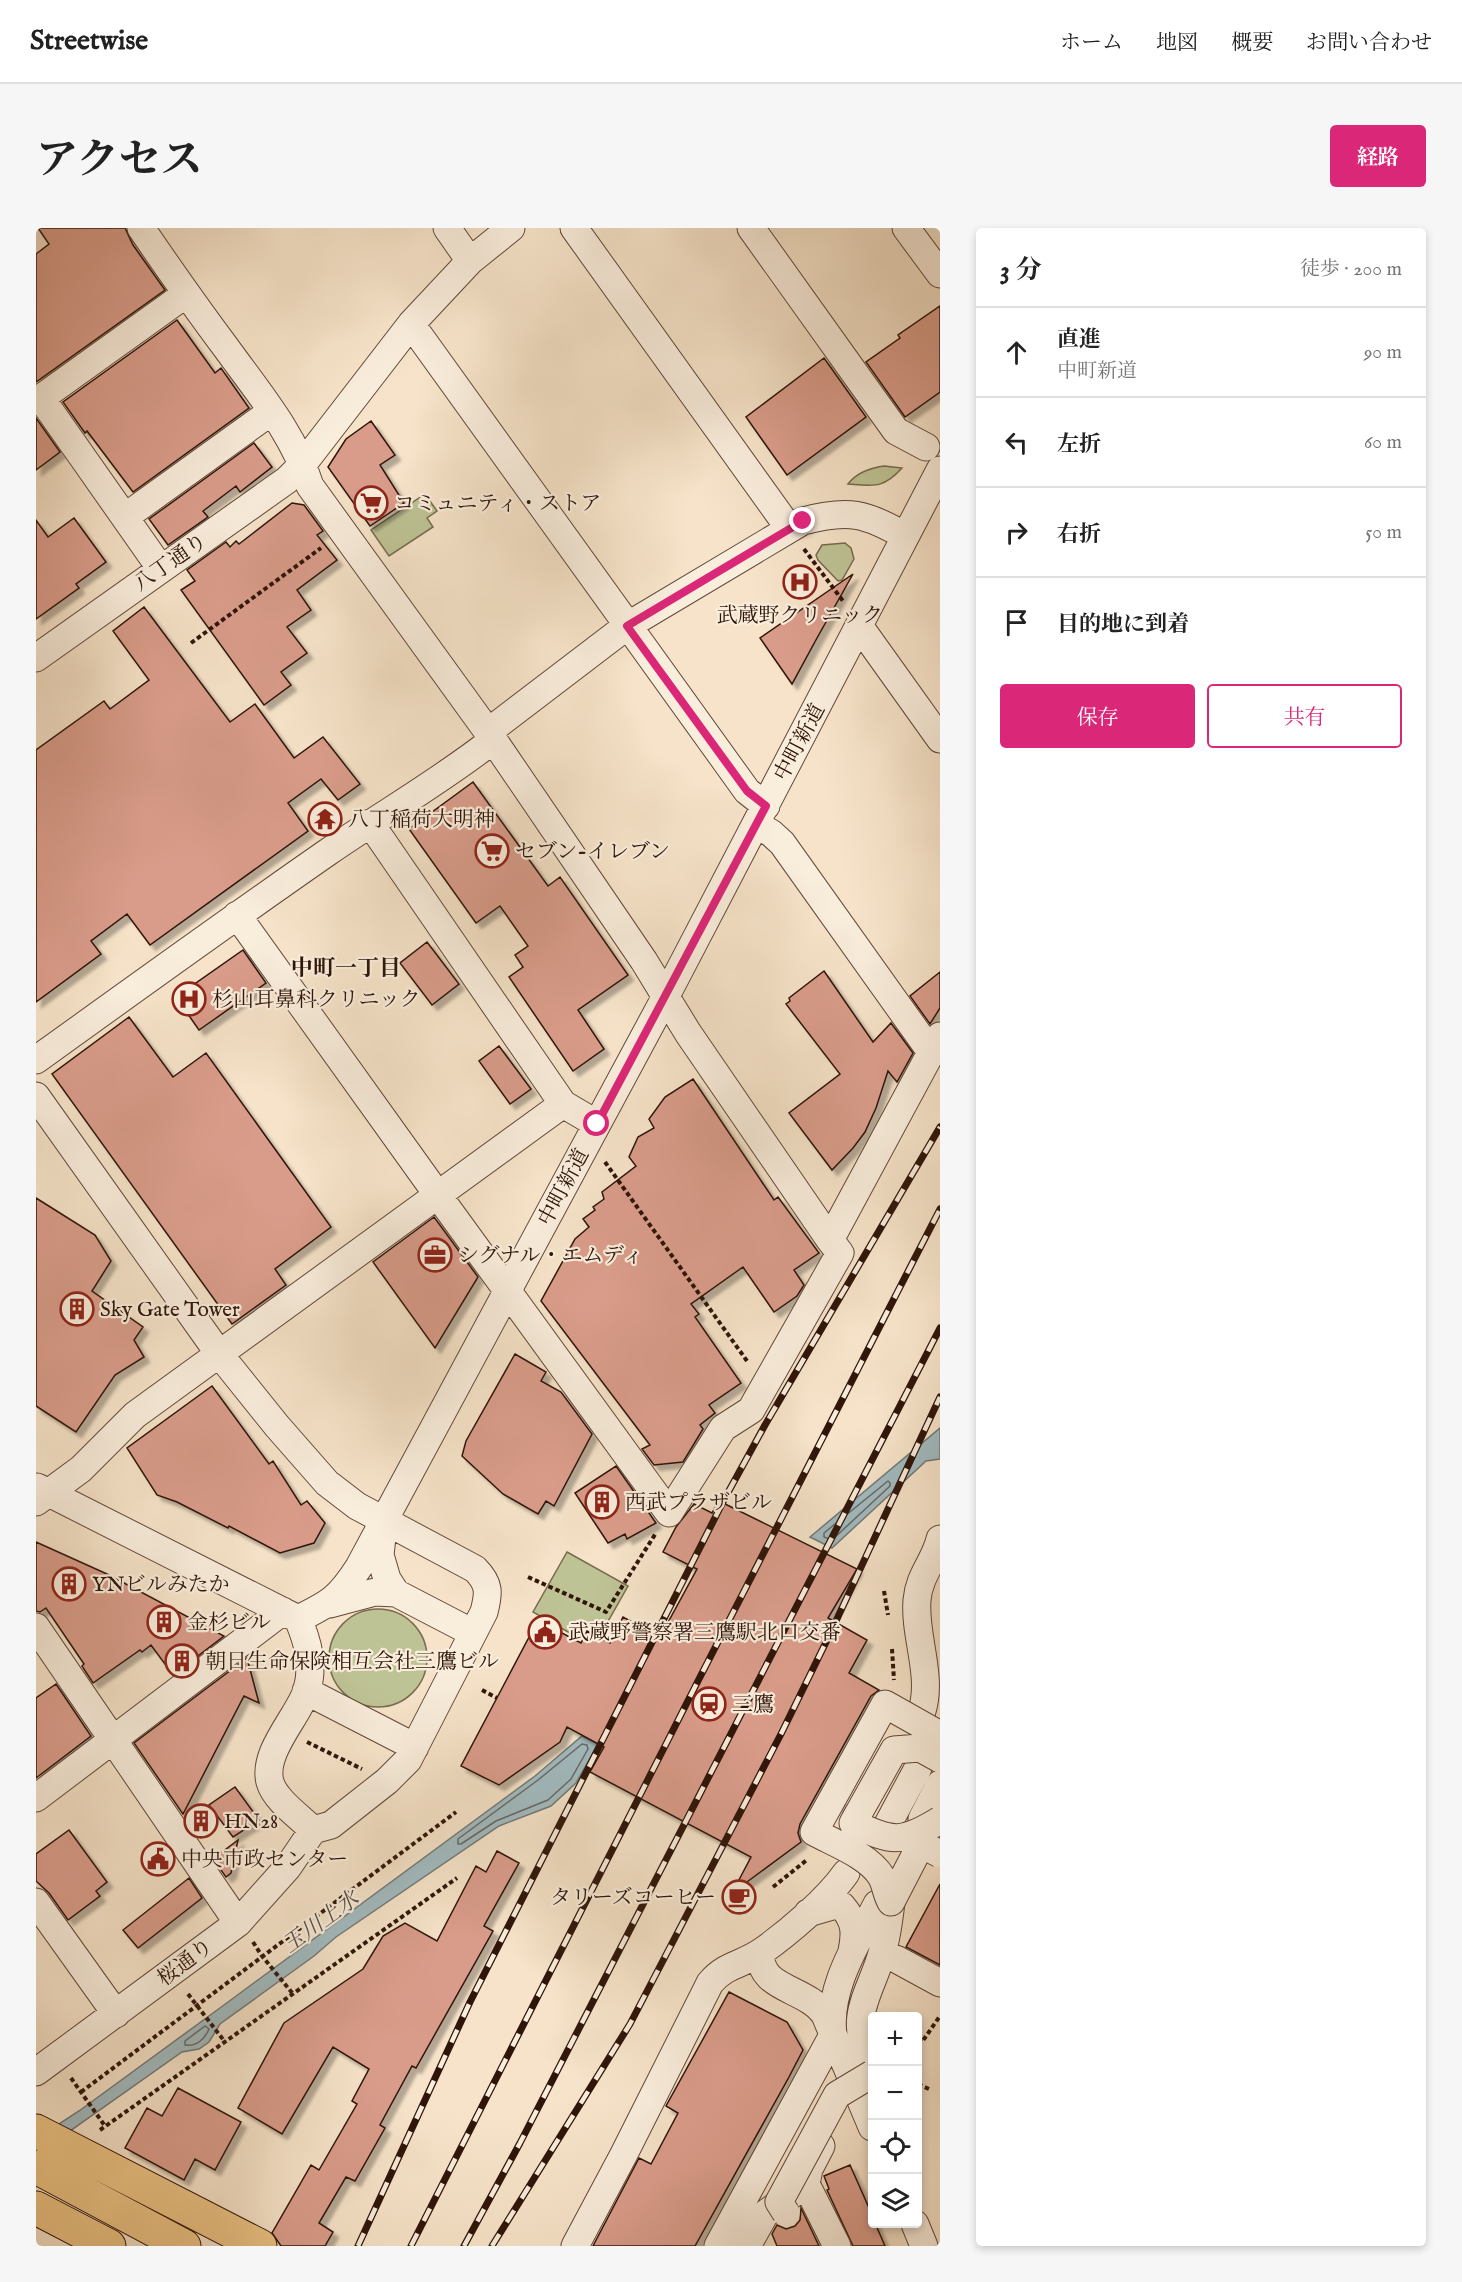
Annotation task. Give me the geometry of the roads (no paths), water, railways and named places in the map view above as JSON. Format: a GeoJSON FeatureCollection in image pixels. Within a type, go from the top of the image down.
{"type":"FeatureCollection","features":[{"type":"Feature","properties":{"kind":"main road"},"geometry":{"type":"LineString","coordinates":[[36,2131],[260,2246]]}},
{"type":"Feature","properties":{"kind":"main road"},"geometry":{"type":"LineString","coordinates":[[36,2167],[184,2246]]}},
{"type":"Feature","properties":{"kind":"main road"},"geometry":{"type":"LineString","coordinates":[[36,2208],[109,2246]]}},
{"type":"Feature","properties":{"kind":"street"},"geometry":{"type":"LineString","coordinates":[[141,228],[186,294],[273,411],[303,464],[310,486],[491,736],[666,996],[688,1033],[840,1253],[751,1410],[723,1428],[669,1513],[237,915]]}},
{"type":"Feature","properties":{"kind":"street"},"geometry":{"type":"LineString","coordinates":[[447,228],[470,261]]}},
{"type":"Feature","properties":{"kind":"street","name":"八丁通り"},"geometry":{"type":"LineString","coordinates":[[36,658],[287,480],[303,464],[411,324],[470,261],[511,228]]}},
{"type":"Feature","properties":{"kind":"street"},"geometry":{"type":"LineString","coordinates":[[574,228],[795,536]]}},
{"type":"Feature","properties":{"kind":"street"},"geometry":{"type":"LineString","coordinates":[[751,228],[896,431],[934,476]]}},
{"type":"Feature","properties":{"kind":"street"},"geometry":{"type":"LineString","coordinates":[[906,228],[940,274]]}},
{"type":"Feature","properties":{"kind":"street"},"geometry":{"type":"LineString","coordinates":[[160,569],[41,398],[186,294]]}},
{"type":"Feature","properties":{"kind":"street"},"geometry":{"type":"LineString","coordinates":[[411,324],[747,791],[771,833],[782,843],[936,1044],[830,1240]]}},
{"type":"Feature","properties":{"kind":"street"},"geometry":{"type":"LineString","coordinates":[[125,517],[273,411]]}},
{"type":"Feature","properties":{"kind":"street","name":"中町新道"},"geometry":{"type":"LineString","coordinates":[[329,1604],[346,1588],[360,1567],[666,996],[860,627],[934,476]]}},
{"type":"Feature","properties":{"kind":"street"},"geometry":{"type":"LineString","coordinates":[[36,1060],[237,915],[370,823],[466,761],[491,736],[627,626],[795,536],[803,521],[827,515],[855,514],[877,520],[905,536]]}},
{"type":"Feature","properties":{"kind":"street"},"geometry":{"type":"LineString","coordinates":[[860,627],[940,739]]}},
{"type":"Feature","properties":{"kind":"street"},"geometry":{"type":"LineString","coordinates":[[370,823],[563,1104],[597,1124]]}},
{"type":"Feature","properties":{"kind":"street"},"geometry":{"type":"LineString","coordinates":[[36,1096],[220,1355],[277,1426],[327,1483],[357,1506],[475,1569],[485,1580],[488,1596],[484,1612],[408,1760],[387,1781],[331,1825],[313,1830],[270,1784],[269,1768],[275,1751],[306,1691],[311,1670],[307,1639],[291,1615],[41,1494]]}},
{"type":"Feature","properties":{"kind":"street"},"geometry":{"type":"LineString","coordinates":[[41,1494],[81,1469],[135,1415],[563,1104]]}},
{"type":"Feature","properties":{"kind":"street"},"geometry":{"type":"LineString","coordinates":[[384,1521],[381,1555],[387,1579],[396,1593]]}},
{"type":"Feature","properties":{"kind":"street"},"geometry":{"type":"LineString","coordinates":[[907,1717],[926,1695],[916,1602],[919,1582],[939,1550]]}},
{"type":"Feature","properties":{"kind":"street"},"geometry":{"type":"LineString","coordinates":[[36,1798],[112,1739],[291,1615],[375,1592],[396,1593],[473,1633]]}},
{"type":"Feature","properties":{"kind":"street"},"geometry":{"type":"LineString","coordinates":[[916,1602],[940,1616]]}},
{"type":"Feature","properties":{"kind":"street"},"geometry":{"type":"LineString","coordinates":[[36,1627],[245,1932]]}},
{"type":"Feature","properties":{"kind":"street"},"geometry":{"type":"LineString","coordinates":[[306,1691],[415,1747]]}},
{"type":"Feature","properties":{"kind":"street"},"geometry":{"type":"LineString","coordinates":[[868,2050],[862,2041],[862,2005],[882,1955],[889,1928],[881,1876],[864,1859],[814,1832],[885,1704],[940,1735]]}},
{"type":"Feature","properties":{"kind":"street"},"geometry":{"type":"LineString","coordinates":[[907,1717],[940,1749]]}},
{"type":"Feature","properties":{"kind":"street"},"geometry":{"type":"LineString","coordinates":[[920,1862],[880,1826],[853,1823],[894,1750],[920,1748],[921,1763]]}},
{"type":"Feature","properties":{"kind":"street"},"geometry":{"type":"LineString","coordinates":[[880,1826],[887,1838],[906,1837],[931,1820],[939,1790]]}},
{"type":"Feature","properties":{"kind":"street"},"geometry":{"type":"LineString","coordinates":[[816,1828],[920,1862]]}},
{"type":"Feature","properties":{"kind":"street","name":"桜通り"},"geometry":{"type":"LineString","coordinates":[[36,2072],[116,2014],[245,1932],[313,1830]]}},
{"type":"Feature","properties":{"kind":"street"},"geometry":{"type":"LineString","coordinates":[[870,2120],[825,2015],[825,1999],[884,1903],[920,1862]]}},
{"type":"Feature","properties":{"kind":"street"},"geometry":{"type":"LineString","coordinates":[[575,2246],[710,1983],[719,1973],[761,1952],[852,1874],[842,1906]]}},
{"type":"Feature","properties":{"kind":"street"},"geometry":{"type":"LineString","coordinates":[[36,1902],[116,2014]]}},
{"type":"Feature","properties":{"kind":"street"},"geometry":{"type":"LineString","coordinates":[[807,1914],[832,1906],[842,1906],[851,1916],[854,1925],[852,1952]]}},
{"type":"Feature","properties":{"kind":"street"},"geometry":{"type":"LineString","coordinates":[[761,1952],[760,1962],[769,1978],[825,1999]]}},
{"type":"Feature","properties":{"kind":"street"},"geometry":{"type":"LineString","coordinates":[[896,1959],[940,1983]]}},
{"type":"Feature","properties":{"kind":"street"},"geometry":{"type":"LineString","coordinates":[[718,2246],[833,2035]]}},
{"type":"Feature","properties":{"kind":"street"},"geometry":{"type":"LineString","coordinates":[[747,2246],[765,2214],[782,2208],[804,2169],[823,2119],[837,2095],[868,2077]]}},
{"type":"Feature","properties":{"kind":"street"},"geometry":{"type":"LineString","coordinates":[[804,2169],[820,2212],[837,2246]]}},
{"type":"Feature","properties":{"kind":"street"},"geometry":{"type":"LineString","coordinates":[[917,2228],[924,2246]]}},
{"type":"Feature","properties":{"kind":"water"},"geometry":{"type":"Polygon","coordinates":[[[940,1428],[940,1459],[926,1461],[832,1548],[810,1537],[940,1428]]]}},
{"type":"Feature","properties":{"kind":"water"},"geometry":{"type":"Polygon","coordinates":[[[582,1736],[598,1744],[576,1783],[551,1806],[499,1826],[336,1937],[314,1956],[220,2024],[209,2042],[199,2049],[182,2052],[36,2155],[36,2139],[79,2111],[535,1776],[582,1736]]]}},
{"type":"Feature","properties":{"kind":"tunnel"},"geometry":{"type":"LineString","coordinates":[[841,1812],[846,1804]]}},
{"type":"Feature","properties":{"kind":"railway"},"geometry":{"type":"LineString","coordinates":[[358,2246],[470,2002],[725,1498],[765,1425],[940,1127]]}},
{"type":"Feature","properties":{"kind":"railway"},"geometry":{"type":"LineString","coordinates":[[411,2246],[940,1209]]}},
{"type":"Feature","properties":{"kind":"railway"},"geometry":{"type":"LineString","coordinates":[[464,2246],[520,2143],[940,1328]]}},
{"type":"Feature","properties":{"kind":"railway"},"geometry":{"type":"LineString","coordinates":[[492,2246],[630,2024],[781,1734],[940,1397]]}},
{"type":"Feature","properties":{"kind":"place","name":"コミュニティ・ストア"},"geometry":{"type":"Point","coordinates":[371,503]}},
{"type":"Feature","properties":{"kind":"place","name":"武蔵野クリニック"},"geometry":{"type":"Point","coordinates":[800,582]}},
{"type":"Feature","properties":{"kind":"place","name":"八丁稲荷大明神"},"geometry":{"type":"Point","coordinates":[325,819]}},
{"type":"Feature","properties":{"kind":"place","name":"セブン-イレブン"},"geometry":{"type":"Point","coordinates":[492,851]}},
{"type":"Feature","properties":{"kind":"place","name":"杉山耳鼻科クリニック"},"geometry":{"type":"Point","coordinates":[189,999]}},
{"type":"Feature","properties":{"kind":"place","name":"シグナル・エムディ"},"geometry":{"type":"Point","coordinates":[435,1255]}},
{"type":"Feature","properties":{"kind":"place","name":"Sky Gate Tower"},"geometry":{"type":"Point","coordinates":[77,1309]}},
{"type":"Feature","properties":{"kind":"place","name":"西武プラザビル"},"geometry":{"type":"Point","coordinates":[602,1502]}},
{"type":"Feature","properties":{"kind":"place","name":"YNビルみたか"},"geometry":{"type":"Point","coordinates":[69,1584]}},
{"type":"Feature","properties":{"kind":"place","name":"金杉ビル"},"geometry":{"type":"Point","coordinates":[164,1622]}},
{"type":"Feature","properties":{"kind":"place","name":"武蔵野警察署三鷹駅北口交番"},"geometry":{"type":"Point","coordinates":[545,1632]}},
{"type":"Feature","properties":{"kind":"place","name":"朝日生命保険相互会社三鷹ビル"},"geometry":{"type":"Point","coordinates":[182,1661]}},
{"type":"Feature","properties":{"kind":"place","name":"三鷹"},"geometry":{"type":"Point","coordinates":[709,1704]}},
{"type":"Feature","properties":{"kind":"place","name":"HN28"},"geometry":{"type":"Point","coordinates":[201,1821]}},
{"type":"Feature","properties":{"kind":"place","name":"中央市政センター"},"geometry":{"type":"Point","coordinates":[158,1859]}},
{"type":"Feature","properties":{"kind":"place","name":"タリーズコーヒー"},"geometry":{"type":"Point","coordinates":[739,1897]}},
{"type":"Feature","properties":{"kind":"district","name":"中町一丁目"},"geometry":{"type":"Point","coordinates":[346,967]}},
{"type":"Feature","properties":{"kind":"water label","name":"玉川上水"},"geometry":{"type":"Point","coordinates":[320,1921]}}]}
